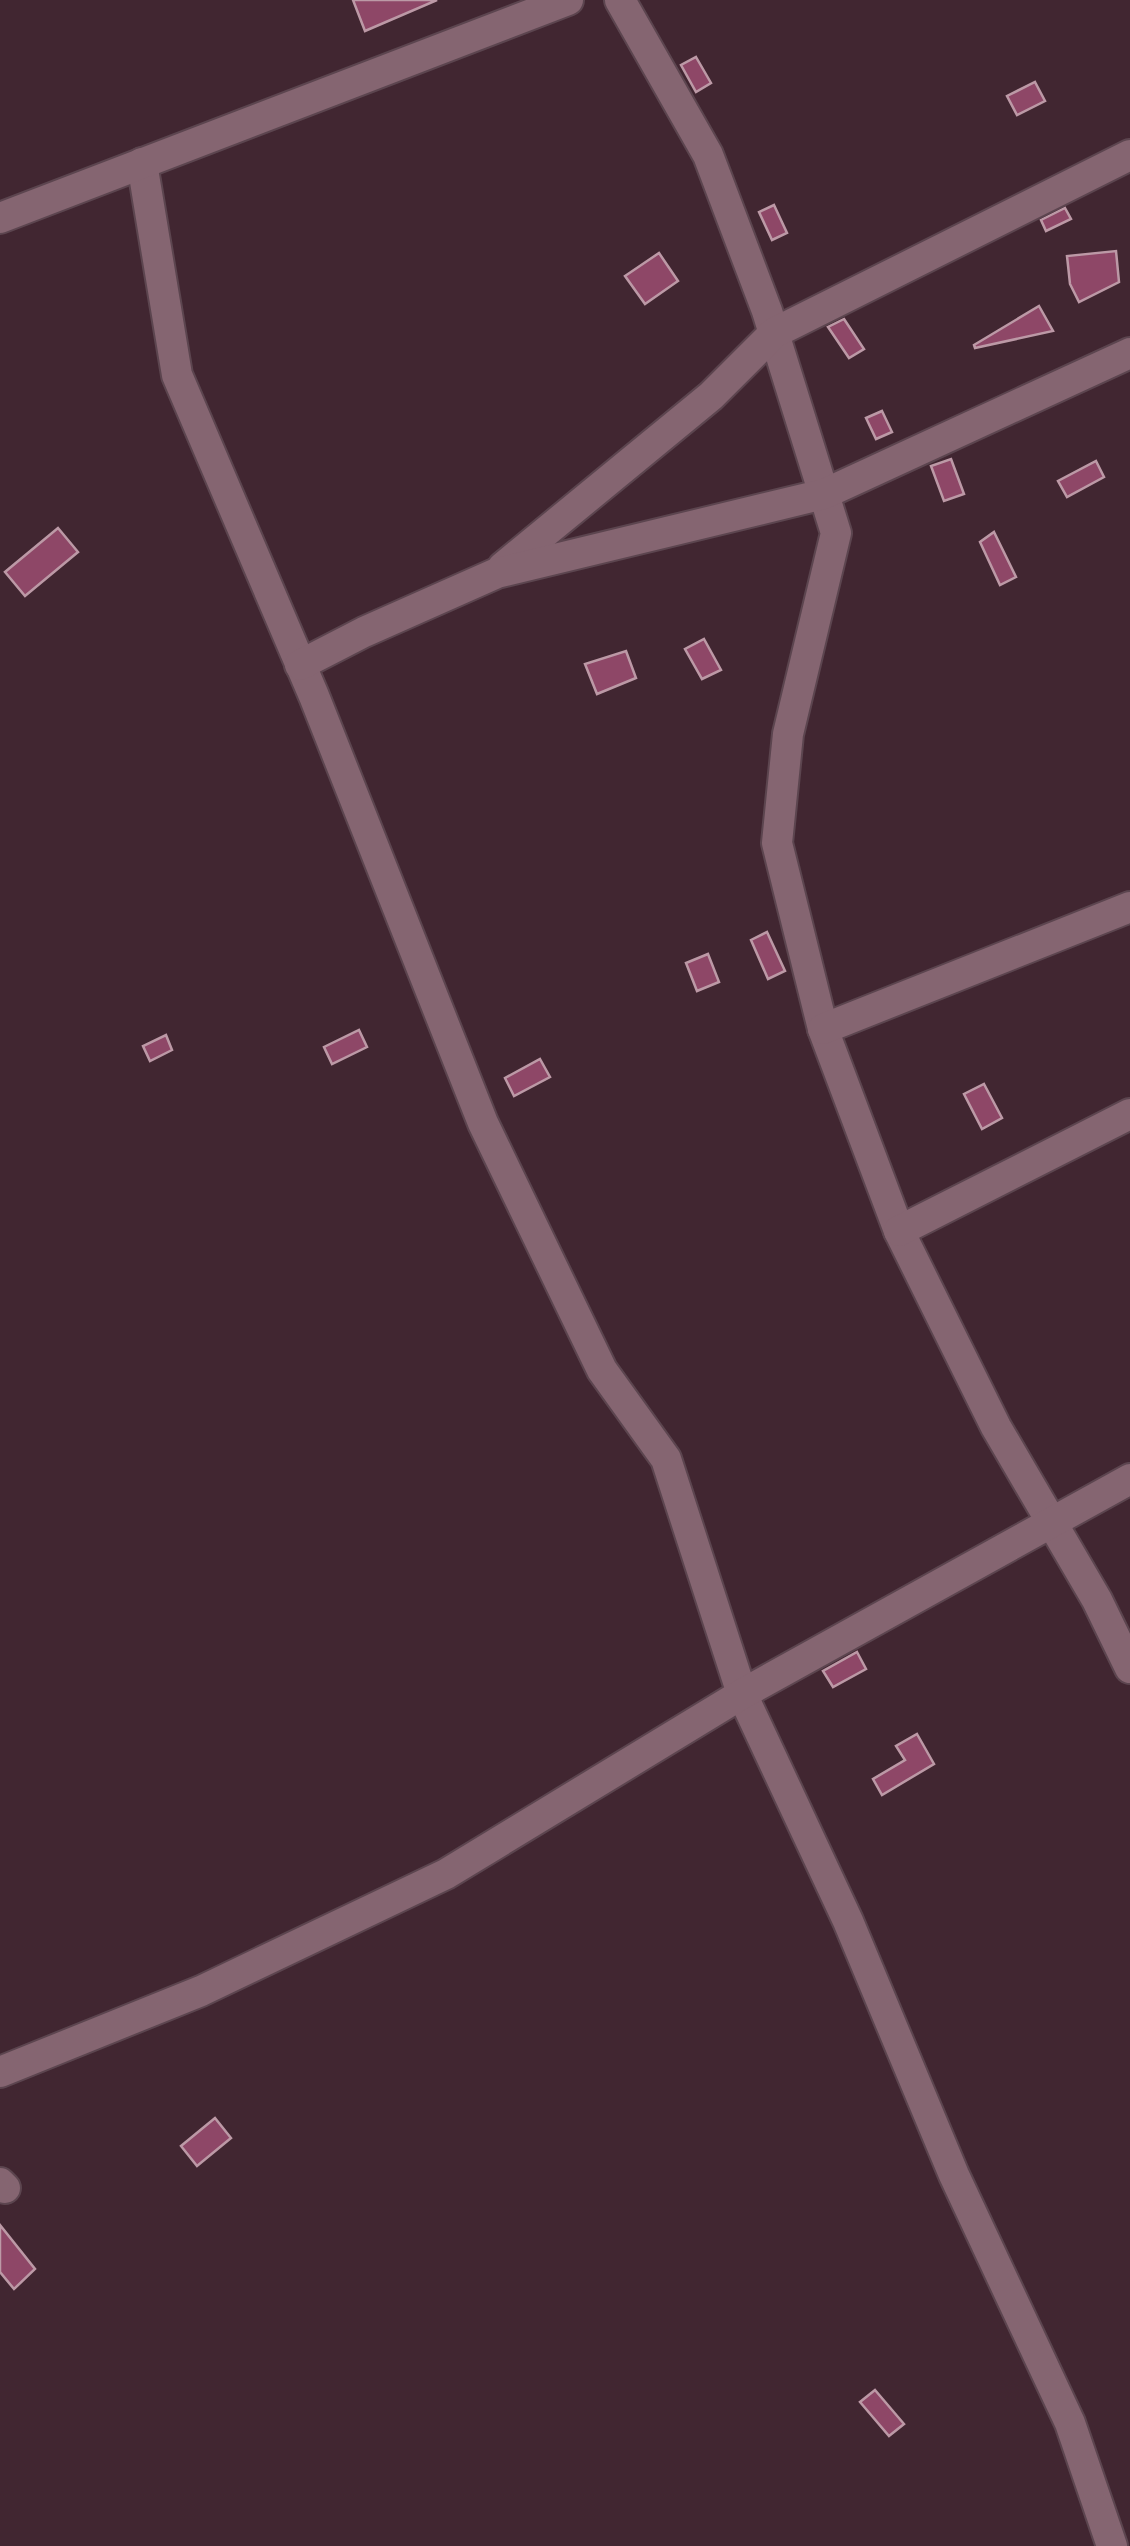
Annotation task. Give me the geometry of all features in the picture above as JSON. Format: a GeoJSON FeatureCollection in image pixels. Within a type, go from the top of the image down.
{"type":"FeatureCollection","features":[{"type":"Feature","properties":{"kind":"street"},"geometry":{"type":"LineString","coordinates":[[0,218],[568,0]]}},
{"type":"Feature","properties":{"kind":"street"},"geometry":{"type":"LineString","coordinates":[[620,0],[708,155],[774,333],[836,533],[788,734],[777,843],[823,1028],[899,1231],[996,1427],[1096,1600],[1130,1668]]}},
{"type":"Feature","properties":{"kind":"street"},"geometry":{"type":"LineString","coordinates":[[497,572],[711,396],[774,333],[1130,155]]}},
{"type":"Feature","properties":{"kind":"street"},"geometry":{"type":"LineString","coordinates":[[142,164],[177,374],[300,665],[483,1123],[602,1370],[666,1460],[742,1694],[848,1921],[954,2176],[1070,2423],[1112,2546]]}},
{"type":"Feature","properties":{"kind":"street"},"geometry":{"type":"LineString","coordinates":[[300,665],[497,572],[824,494],[1130,353]]}},
{"type":"Feature","properties":{"kind":"street"},"geometry":{"type":"LineString","coordinates":[[823,1028],[1130,907]]}},
{"type":"Feature","properties":{"kind":"street"},"geometry":{"type":"LineString","coordinates":[[899,1231],[1130,1114]]}},
{"type":"Feature","properties":{"kind":"street"},"geometry":{"type":"LineString","coordinates":[[0,2072],[200,1991],[446,1874],[742,1694],[1130,1479]]}},
{"type":"Feature","properties":{"kind":"building"},"geometry":{"type":"Polygon","coordinates":[[[353,0],[437,0],[365,31],[353,0]]]}},
{"type":"Feature","properties":{"kind":"building"},"geometry":{"type":"Polygon","coordinates":[[[696,57],[711,83],[696,92],[681,65],[696,57]]]}},
{"type":"Feature","properties":{"kind":"building"},"geometry":{"type":"Polygon","coordinates":[[[1035,82],[1045,101],[1017,115],[1007,96],[1035,82]]]}},
{"type":"Feature","properties":{"kind":"building"},"geometry":{"type":"Polygon","coordinates":[[[774,205],[787,233],[772,240],[759,212],[774,205]]]}},
{"type":"Feature","properties":{"kind":"building"},"geometry":{"type":"Polygon","coordinates":[[[1065,208],[1071,219],[1046,231],[1041,220],[1065,208]]]}},
{"type":"Feature","properties":{"kind":"building"},"geometry":{"type":"Polygon","coordinates":[[[1116,251],[1119,282],[1079,302],[1070,284],[1067,256],[1116,251]]]}},
{"type":"Feature","properties":{"kind":"building"},"geometry":{"type":"Polygon","coordinates":[[[659,253],[678,281],[645,304],[625,276],[659,253]]]}},
{"type":"Feature","properties":{"kind":"building"},"geometry":{"type":"Polygon","coordinates":[[[1039,306],[1053,331],[975,348],[974,345],[1039,306]]]}},
{"type":"Feature","properties":{"kind":"building"},"geometry":{"type":"Polygon","coordinates":[[[844,319],[864,349],[849,358],[828,327],[844,319]]]}},
{"type":"Feature","properties":{"kind":"building"},"geometry":{"type":"Polygon","coordinates":[[[882,411],[892,432],[876,439],[866,418],[882,411]]]}},
{"type":"Feature","properties":{"kind":"building"},"geometry":{"type":"Polygon","coordinates":[[[951,459],[964,494],[944,501],[931,466],[951,459]]]}},
{"type":"Feature","properties":{"kind":"building"},"geometry":{"type":"Polygon","coordinates":[[[1096,461],[1104,477],[1067,497],[1058,481],[1096,461]]]}},
{"type":"Feature","properties":{"kind":"building"},"geometry":{"type":"Polygon","coordinates":[[[58,528],[78,552],[25,596],[5,572],[58,528]]]}},
{"type":"Feature","properties":{"kind":"building"},"geometry":{"type":"Polygon","coordinates":[[[994,532],[1016,577],[1000,585],[980,542],[994,532]]]}},
{"type":"Feature","properties":{"kind":"building"},"geometry":{"type":"Polygon","coordinates":[[[704,639],[721,670],[702,679],[685,649],[704,639]]]}},
{"type":"Feature","properties":{"kind":"building"},"geometry":{"type":"Polygon","coordinates":[[[626,651],[636,678],[597,694],[585,664],[626,651]]]}},
{"type":"Feature","properties":{"kind":"building"},"geometry":{"type":"Polygon","coordinates":[[[767,932],[785,971],[768,979],[751,940],[767,932]]]}},
{"type":"Feature","properties":{"kind":"building"},"geometry":{"type":"Polygon","coordinates":[[[708,954],[719,982],[697,991],[686,963],[708,954]]]}},
{"type":"Feature","properties":{"kind":"building"},"geometry":{"type":"Polygon","coordinates":[[[359,1030],[367,1047],[332,1064],[324,1047],[359,1030]]]}},
{"type":"Feature","properties":{"kind":"building"},"geometry":{"type":"Polygon","coordinates":[[[166,1035],[172,1050],[150,1061],[143,1046],[166,1035]]]}},
{"type":"Feature","properties":{"kind":"building"},"geometry":{"type":"Polygon","coordinates":[[[540,1059],[550,1077],[514,1096],[505,1078],[540,1059]]]}},
{"type":"Feature","properties":{"kind":"building"},"geometry":{"type":"Polygon","coordinates":[[[984,1084],[1002,1118],[982,1129],[964,1094],[984,1084]]]}},
{"type":"Feature","properties":{"kind":"building"},"geometry":{"type":"Polygon","coordinates":[[[857,1652],[866,1669],[833,1687],[823,1671],[857,1652]]]}},
{"type":"Feature","properties":{"kind":"building"},"geometry":{"type":"Polygon","coordinates":[[[917,1734],[934,1764],[882,1795],[873,1779],[905,1760],[896,1746],[917,1734]]]}},
{"type":"Feature","properties":{"kind":"building"},"geometry":{"type":"Polygon","coordinates":[[[215,2118],[231,2138],[197,2166],[181,2146],[215,2118]]]}},
{"type":"Feature","properties":{"kind":"building"},"geometry":{"type":"Polygon","coordinates":[[[0,2225],[35,2269],[14,2289],[0,2272],[0,2225]]]}},
{"type":"Feature","properties":{"kind":"building"},"geometry":{"type":"Polygon","coordinates":[[[875,2390],[904,2424],[889,2436],[860,2402],[875,2390]]]}}]}
